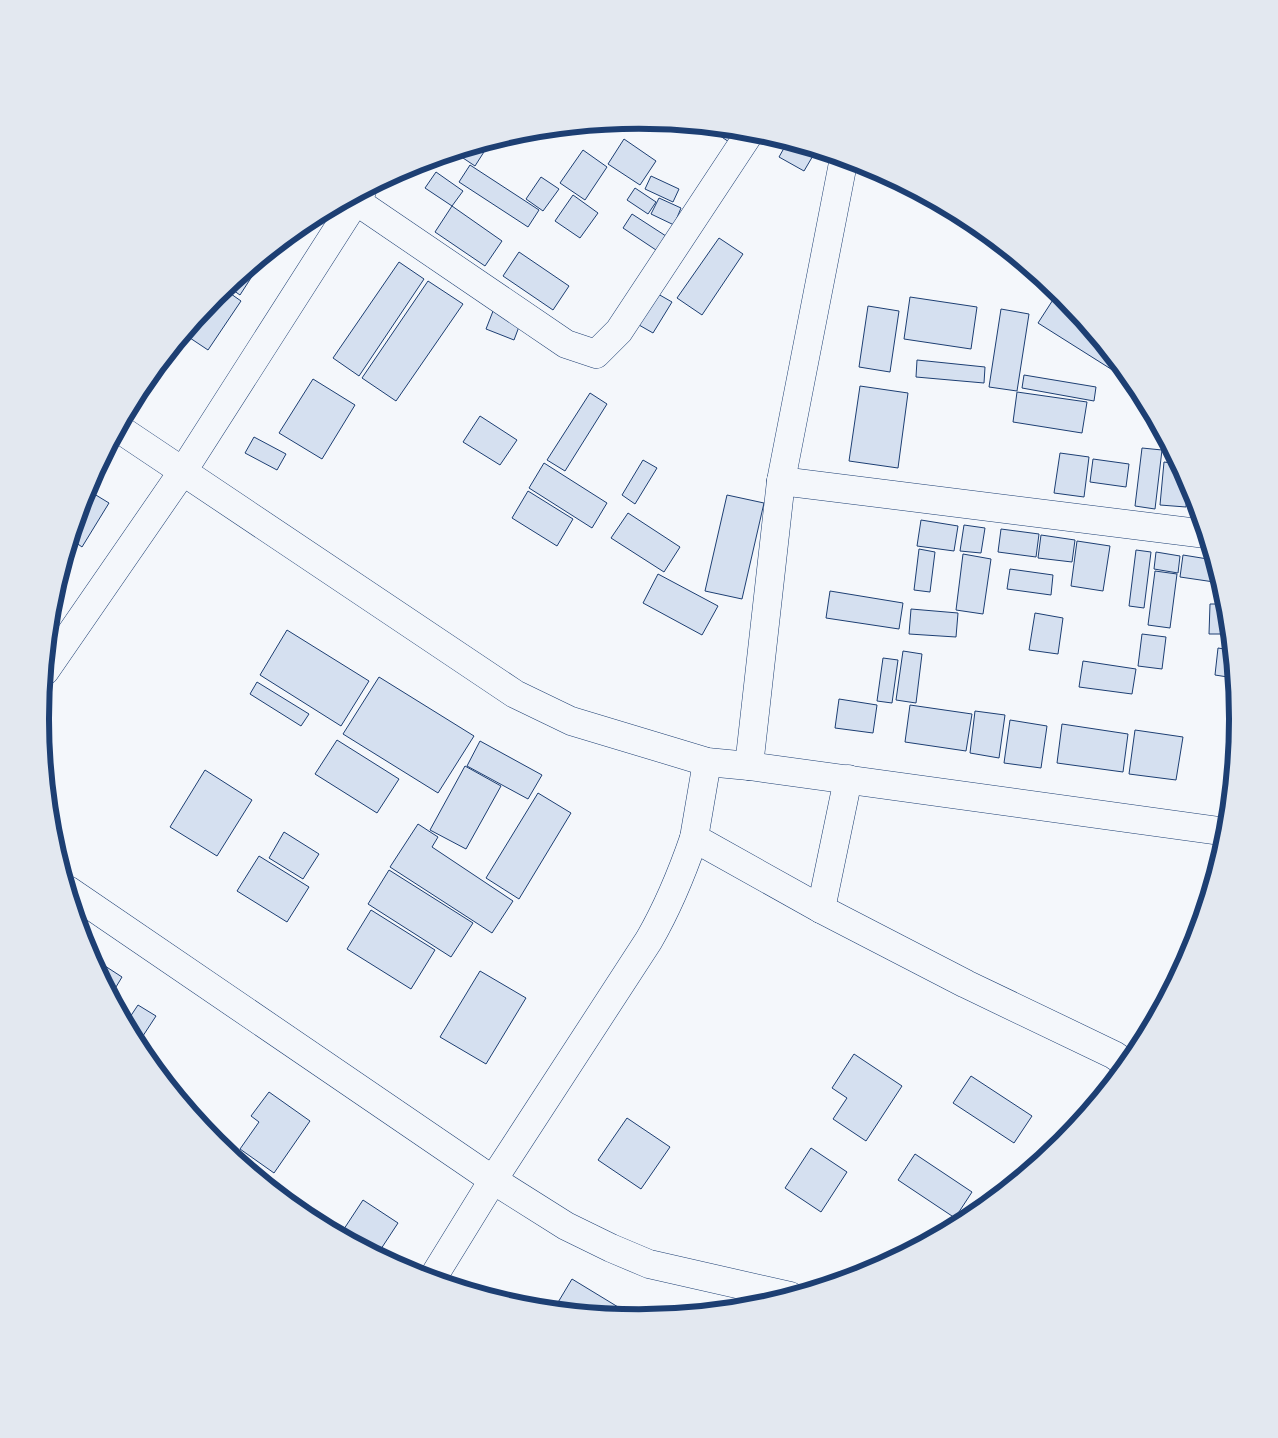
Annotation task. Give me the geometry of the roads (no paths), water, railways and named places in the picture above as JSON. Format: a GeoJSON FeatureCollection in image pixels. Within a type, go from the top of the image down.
{"type":"FeatureCollection","features":[{"type":"Feature","properties":{"kind":"street"},"geometry":{"type":"LineString","coordinates":[[361,199],[566,344],[596,354],[618,331],[746,139]]}},
{"type":"Feature","properties":{"kind":"street"},"geometry":{"type":"LineString","coordinates":[[749,766],[781,481],[843,165]]}},
{"type":"Feature","properties":{"kind":"street"},"geometry":{"type":"LineString","coordinates":[[52,661],[183,471],[351,204]]}},
{"type":"Feature","properties":{"kind":"street"},"geometry":{"type":"LineString","coordinates":[[124,432],[515,694],[571,721],[707,762],[848,779],[1219,831]]}},
{"type":"Feature","properties":{"kind":"street"},"geometry":{"type":"LineString","coordinates":[[781,481],[1199,533]]}},
{"type":"Feature","properties":{"kind":"street"},"geometry":{"type":"LineString","coordinates":[[436,1273],[493,1180],[664,914],[679,881],[694,838],[707,762]]}},
{"type":"Feature","properties":{"kind":"street"},"geometry":{"type":"LineString","coordinates":[[821,909],[848,779]]}},
{"type":"Feature","properties":{"kind":"street"},"geometry":{"type":"LineString","coordinates":[[694,838],[821,909],[966,984],[1121,1060]]}},
{"type":"Feature","properties":{"kind":"street"},"geometry":{"type":"LineString","coordinates":[[76,895],[493,1180],[566,1226],[649,1264],[776,1293]]}}]}
